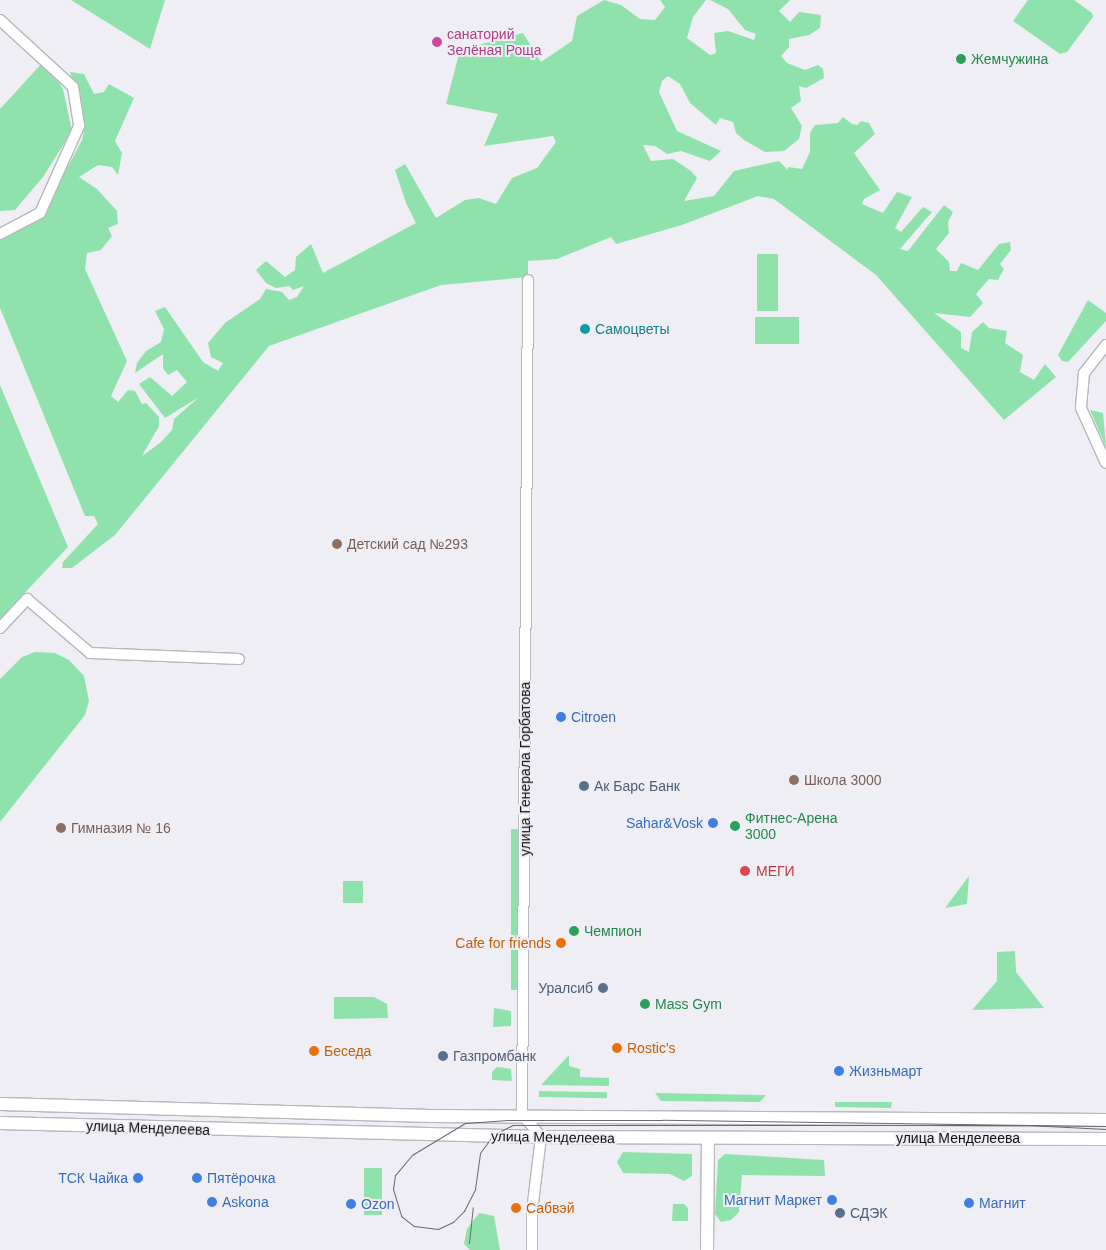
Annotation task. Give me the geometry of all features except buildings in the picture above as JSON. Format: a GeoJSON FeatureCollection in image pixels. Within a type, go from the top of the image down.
{"type":"FeatureCollection","features":[{"type":"Feature","properties":{"kind":"main road","name":"улица Менделеева"},"geometry":{"type":"LineString","coordinates":[[0,1104],[342,1114],[522,1114],[1104,1121]]}},
{"type":"Feature","properties":{"kind":"main road"},"geometry":{"type":"LineString","coordinates":[[1101,1138],[1104,1121]]}},
{"type":"Feature","properties":{"kind":"main road","name":"улица Менделеева"},"geometry":{"type":"LineString","coordinates":[[0,1123],[541,1137],[708,1139],[1101,1138]]}},
{"type":"Feature","properties":{"kind":"main road"},"geometry":{"type":"LineString","coordinates":[[707,1250],[708,1139]]}},
{"type":"Feature","properties":{"kind":"street"},"geometry":{"type":"LineString","coordinates":[[0,20],[73,87],[79,126],[40,213],[0,234]]}},
{"type":"Feature","properties":{"kind":"street","name":"улица Генерала Горбатова"},"geometry":{"type":"LineString","coordinates":[[522,1114],[528,280]]}},
{"type":"Feature","properties":{"kind":"street"},"geometry":{"type":"LineString","coordinates":[[1106,345],[1084,373],[1081,408],[1106,463]]}},
{"type":"Feature","properties":{"kind":"street"},"geometry":{"type":"LineString","coordinates":[[0,628],[27,599],[90,653],[239,659]]}},
{"type":"Feature","properties":{"kind":"street"},"geometry":{"type":"LineString","coordinates":[[522,1114],[541,1137],[532,1211],[532,1250]]}},
{"type":"Feature","properties":{"kind":"green space"},"geometry":{"type":"Polygon","coordinates":[[[71,0],[165,0],[150,49],[71,0]]]}},
{"type":"Feature","properties":{"kind":"green space"},"geometry":{"type":"Polygon","coordinates":[[[604,0],[621,5],[640,19],[655,20],[665,7],[660,0],[706,0],[693,17],[687,38],[710,55],[716,53],[714,33],[728,31],[754,40],[756,34],[745,30],[728,9],[710,0],[790,0],[779,11],[790,22],[799,12],[821,15],[820,28],[809,35],[789,39],[789,47],[781,56],[787,63],[805,70],[818,65],[823,69],[824,78],[806,88],[799,86],[801,101],[791,108],[802,126],[799,139],[784,151],[765,152],[736,133],[733,122],[720,118],[716,125],[690,103],[680,84],[668,76],[662,81],[659,92],[677,131],[721,151],[710,161],[681,151],[667,154],[655,146],[643,145],[651,161],[673,159],[691,171],[697,178],[684,201],[714,196],[734,171],[779,161],[788,170],[788,167],[802,169],[810,152],[810,133],[815,125],[838,123],[843,117],[852,124],[857,125],[861,121],[869,123],[875,134],[854,153],[880,190],[864,199],[862,204],[883,213],[897,192],[912,197],[895,228],[901,232],[923,207],[932,212],[900,249],[908,251],[944,205],[953,212],[948,222],[949,233],[936,249],[949,262],[950,271],[957,271],[961,263],[978,270],[999,244],[1010,242],[1011,250],[1000,264],[1004,269],[998,280],[989,279],[976,294],[983,303],[970,317],[934,313],[961,332],[961,348],[969,352],[972,332],[983,322],[989,328],[1007,331],[1005,343],[1023,355],[1020,372],[1034,380],[1045,364],[1056,377],[1004,420],[876,275],[774,199],[758,196],[682,225],[616,244],[611,237],[557,259],[528,261],[528,277],[441,285],[269,346],[115,535],[72,568],[62,568],[63,562],[98,524],[94,516],[85,516],[0,308],[0,237],[43,214],[82,140],[84,130],[70,72],[84,74],[94,94],[104,92],[109,84],[134,98],[115,141],[122,153],[118,175],[112,167],[98,165],[79,177],[97,189],[117,211],[118,224],[108,228],[112,236],[101,250],[87,253],[85,269],[127,361],[111,396],[118,402],[128,390],[135,391],[142,404],[146,403],[159,417],[159,426],[142,456],[160,443],[172,430],[174,419],[199,397],[165,418],[139,384],[150,377],[172,396],[187,382],[177,370],[168,375],[163,368],[163,354],[135,373],[137,363],[146,351],[161,342],[164,329],[155,311],[165,307],[203,362],[218,371],[223,363],[211,357],[208,343],[225,323],[260,299],[266,289],[282,292],[289,300],[297,297],[304,286],[293,290],[289,286],[276,288],[266,283],[256,270],[266,261],[285,277],[295,270],[296,257],[311,244],[323,273],[416,223],[406,203],[395,170],[405,164],[436,218],[465,200],[479,198],[496,204],[512,178],[537,168],[556,142],[553,136],[484,146],[498,114],[446,104],[460,50],[523,33],[541,62],[572,41],[577,16],[604,0]]]}},
{"type":"Feature","properties":{"kind":"green space"},"geometry":{"type":"Polygon","coordinates":[[[1028,0],[1074,0],[1092,13],[1093,17],[1067,52],[1060,54],[1013,21],[1028,0]]]}},
{"type":"Feature","properties":{"kind":"green space"},"geometry":{"type":"Polygon","coordinates":[[[44,61],[63,89],[72,131],[43,177],[15,210],[0,211],[0,109],[44,61]]]}},
{"type":"Feature","properties":{"kind":"green space"},"geometry":{"type":"Polygon","coordinates":[[[757,254],[778,254],[778,311],[757,311],[757,254]]]}},
{"type":"Feature","properties":{"kind":"green space"},"geometry":{"type":"Polygon","coordinates":[[[1088,300],[1106,313],[1106,321],[1068,362],[1062,361],[1058,355],[1088,300]]]}},
{"type":"Feature","properties":{"kind":"green space"},"geometry":{"type":"Polygon","coordinates":[[[755,317],[799,317],[799,344],[755,344],[755,317]]]}},
{"type":"Feature","properties":{"kind":"green space"},"geometry":{"type":"Polygon","coordinates":[[[0,385],[68,547],[0,619],[0,385]]]}},
{"type":"Feature","properties":{"kind":"green space"},"geometry":{"type":"Polygon","coordinates":[[[1090,410],[1103,413],[1106,447],[1090,410]]]}},
{"type":"Feature","properties":{"kind":"green space"},"geometry":{"type":"Polygon","coordinates":[[[35,652],[55,653],[69,660],[84,676],[89,701],[85,715],[0,822],[0,679],[22,657],[35,652]]]}},
{"type":"Feature","properties":{"kind":"green space"},"geometry":{"type":"Polygon","coordinates":[[[511,829],[519,829],[519,990],[511,990],[511,829]]]}},
{"type":"Feature","properties":{"kind":"green space"},"geometry":{"type":"Polygon","coordinates":[[[969,876],[967,904],[945,908],[969,876]]]}},
{"type":"Feature","properties":{"kind":"green space"},"geometry":{"type":"Polygon","coordinates":[[[343,881],[363,881],[363,903],[343,903],[343,881]]]}},
{"type":"Feature","properties":{"kind":"green space"},"geometry":{"type":"Polygon","coordinates":[[[1015,951],[1016,972],[1044,1008],[972,1010],[997,981],[997,952],[1015,951]]]}},
{"type":"Feature","properties":{"kind":"green space"},"geometry":{"type":"Polygon","coordinates":[[[334,997],[374,997],[387,1004],[388,1018],[334,1019],[334,997]]]}},
{"type":"Feature","properties":{"kind":"green space"},"geometry":{"type":"Polygon","coordinates":[[[494,1008],[511,1011],[511,1026],[493,1027],[494,1008]]]}},
{"type":"Feature","properties":{"kind":"green space"},"geometry":{"type":"Polygon","coordinates":[[[569,1055],[569,1066],[580,1069],[580,1077],[609,1078],[609,1086],[541,1085],[569,1055]]]}},
{"type":"Feature","properties":{"kind":"green space"},"geometry":{"type":"Polygon","coordinates":[[[497,1067],[511,1069],[512,1081],[492,1080],[492,1072],[497,1067]]]}},
{"type":"Feature","properties":{"kind":"green space"},"geometry":{"type":"Polygon","coordinates":[[[539,1091],[607,1092],[607,1098],[539,1097],[539,1091]]]}},
{"type":"Feature","properties":{"kind":"green space"},"geometry":{"type":"Polygon","coordinates":[[[655,1093],[766,1095],[760,1102],[661,1101],[655,1093]]]}},
{"type":"Feature","properties":{"kind":"green space"},"geometry":{"type":"Polygon","coordinates":[[[835,1102],[892,1102],[891,1108],[835,1107],[835,1102]]]}},
{"type":"Feature","properties":{"kind":"green space"},"geometry":{"type":"Polygon","coordinates":[[[623,1152],[692,1154],[692,1176],[684,1181],[670,1174],[623,1173],[617,1162],[623,1152]]]}},
{"type":"Feature","properties":{"kind":"green space"},"geometry":{"type":"Polygon","coordinates":[[[725,1154],[824,1160],[825,1176],[742,1175],[739,1212],[731,1220],[721,1222],[715,1214],[718,1160],[725,1154]]]}},
{"type":"Feature","properties":{"kind":"green space"},"geometry":{"type":"Polygon","coordinates":[[[364,1168],[382,1168],[382,1215],[364,1215],[364,1168]]]}},
{"type":"Feature","properties":{"kind":"green space"},"geometry":{"type":"Polygon","coordinates":[[[673,1204],[684,1204],[688,1208],[688,1221],[672,1221],[673,1204]]]}},
{"type":"Feature","properties":{"kind":"green space"},"geometry":{"type":"Polygon","coordinates":[[[479,1213],[494,1216],[500,1250],[470,1250],[464,1244],[467,1229],[479,1213]]]}},
{"type":"Feature","properties":{"kind":"tram line"},"geometry":{"type":"LineString","coordinates":[[1106,1126],[662,1120],[508,1120],[465,1123],[412,1155],[395,1175],[393,1189],[401,1216],[414,1226],[438,1229],[453,1222],[464,1211],[475,1189],[480,1153],[493,1135],[513,1125],[1028,1125],[1106,1129]]}},
{"type":"Feature","properties":{"kind":"tram line"},"geometry":{"type":"LineString","coordinates":[[469,1243],[473,1207]]}},
{"type":"Feature","properties":{"kind":"place","name":"санаторий Зелёная Роща"},"geometry":{"type":"Point","coordinates":[437,42]}},
{"type":"Feature","properties":{"kind":"place","name":"Жемчужина"},"geometry":{"type":"Point","coordinates":[961,59]}},
{"type":"Feature","properties":{"kind":"place","name":"Самоцветы"},"geometry":{"type":"Point","coordinates":[585,329]}},
{"type":"Feature","properties":{"kind":"place","name":"Детский сад №293"},"geometry":{"type":"Point","coordinates":[337,544]}},
{"type":"Feature","properties":{"kind":"place","name":"Citroen"},"geometry":{"type":"Point","coordinates":[561,717]}},
{"type":"Feature","properties":{"kind":"place","name":"Школа 3000"},"geometry":{"type":"Point","coordinates":[794,780]}},
{"type":"Feature","properties":{"kind":"place","name":"Ак Барс Банк"},"geometry":{"type":"Point","coordinates":[584,786]}},
{"type":"Feature","properties":{"kind":"place","name":"Sahar&Vosk"},"geometry":{"type":"Point","coordinates":[713,823]}},
{"type":"Feature","properties":{"kind":"place","name":"Фитнес-Арена 3000"},"geometry":{"type":"Point","coordinates":[735,826]}},
{"type":"Feature","properties":{"kind":"place","name":"Гимназия № 16"},"geometry":{"type":"Point","coordinates":[61,828]}},
{"type":"Feature","properties":{"kind":"place","name":"МЕГИ"},"geometry":{"type":"Point","coordinates":[745,871]}},
{"type":"Feature","properties":{"kind":"place","name":"Чемпион"},"geometry":{"type":"Point","coordinates":[574,931]}},
{"type":"Feature","properties":{"kind":"place","name":"Cafe for friends"},"geometry":{"type":"Point","coordinates":[561,943]}},
{"type":"Feature","properties":{"kind":"place","name":"Уралсиб"},"geometry":{"type":"Point","coordinates":[603,988]}},
{"type":"Feature","properties":{"kind":"place","name":"Mass Gym"},"geometry":{"type":"Point","coordinates":[645,1004]}},
{"type":"Feature","properties":{"kind":"place","name":"Rostic's"},"geometry":{"type":"Point","coordinates":[617,1048]}},
{"type":"Feature","properties":{"kind":"place","name":"Беседа"},"geometry":{"type":"Point","coordinates":[314,1051]}},
{"type":"Feature","properties":{"kind":"place","name":"Газпромбанк"},"geometry":{"type":"Point","coordinates":[443,1056]}},
{"type":"Feature","properties":{"kind":"place","name":"Жизньмарт"},"geometry":{"type":"Point","coordinates":[839,1071]}},
{"type":"Feature","properties":{"kind":"place","name":"ТСК Чайка"},"geometry":{"type":"Point","coordinates":[138,1178]}},
{"type":"Feature","properties":{"kind":"place","name":"Пятёрочка"},"geometry":{"type":"Point","coordinates":[197,1178]}},
{"type":"Feature","properties":{"kind":"place","name":"Магнит Маркет"},"geometry":{"type":"Point","coordinates":[832,1200]}},
{"type":"Feature","properties":{"kind":"place","name":"Askona"},"geometry":{"type":"Point","coordinates":[212,1202]}},
{"type":"Feature","properties":{"kind":"place","name":"Магнит"},"geometry":{"type":"Point","coordinates":[969,1203]}},
{"type":"Feature","properties":{"kind":"place","name":"Ozon"},"geometry":{"type":"Point","coordinates":[351,1204]}},
{"type":"Feature","properties":{"kind":"place","name":"Сабвэй"},"geometry":{"type":"Point","coordinates":[516,1208]}},
{"type":"Feature","properties":{"kind":"place","name":"СДЭК"},"geometry":{"type":"Point","coordinates":[840,1213]}}]}
